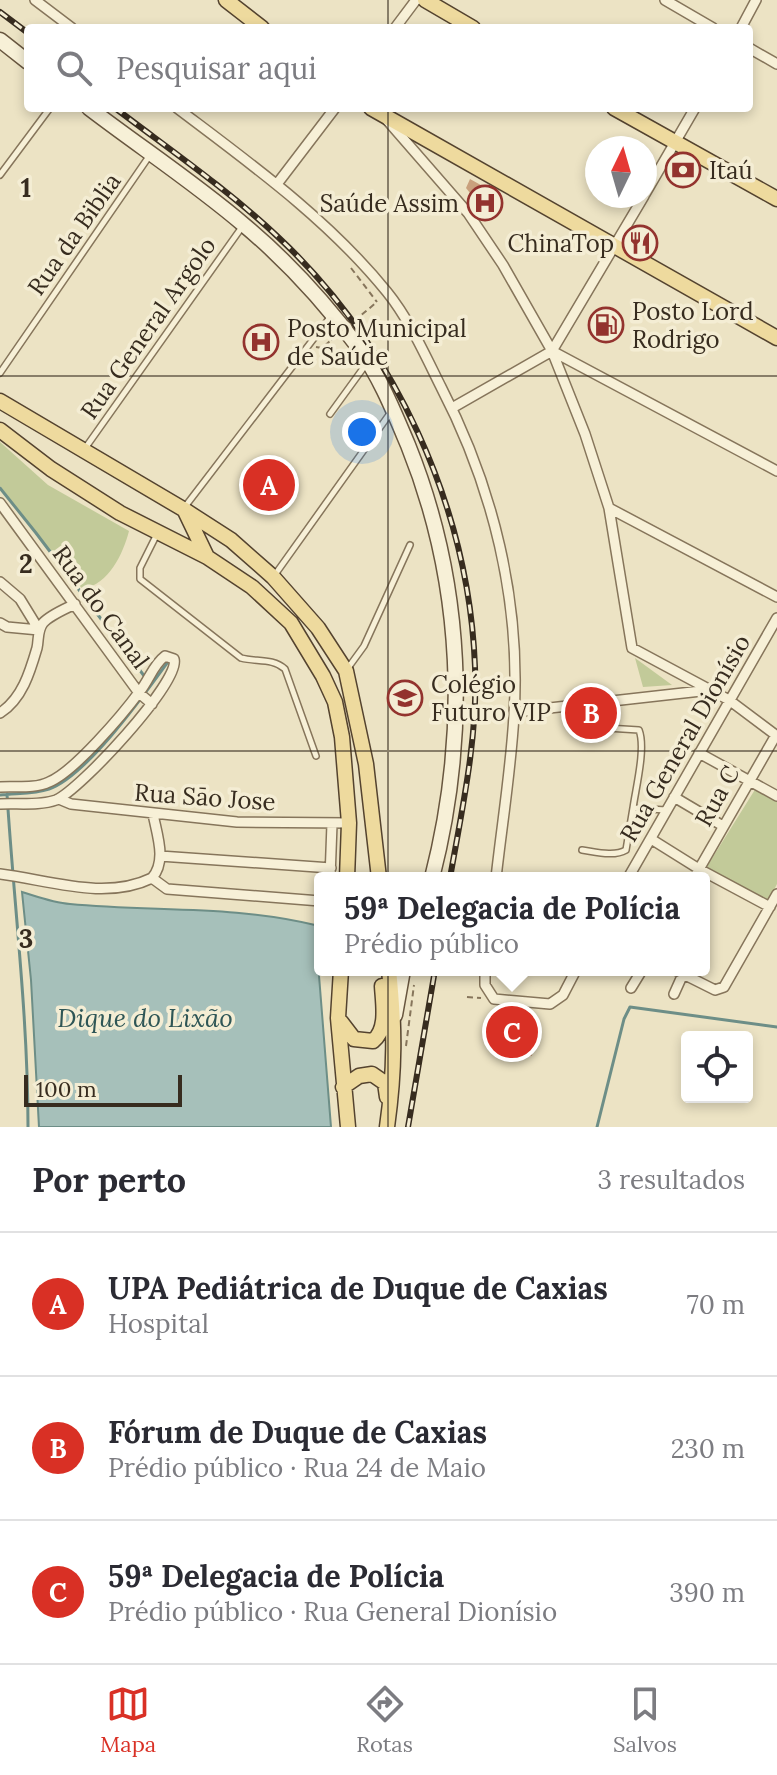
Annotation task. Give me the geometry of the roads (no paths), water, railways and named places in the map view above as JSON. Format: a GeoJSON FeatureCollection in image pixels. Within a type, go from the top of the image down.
{"type":"FeatureCollection","features":[{"type":"Feature","properties":{"kind":"main road"},"geometry":{"type":"LineString","coordinates":[[226,0],[257,24]]}},
{"type":"Feature","properties":{"kind":"main road"},"geometry":{"type":"LineString","coordinates":[[425,0],[466,24]]}},
{"type":"Feature","properties":{"kind":"main road"},"geometry":{"type":"LineString","coordinates":[[0,40],[24,59]]}},
{"type":"Feature","properties":{"kind":"main road"},"geometry":{"type":"LineString","coordinates":[[94,112],[243,224],[332,315],[367,362],[393,409],[435,523],[452,611],[458,699],[452,779],[434,872]]}},
{"type":"Feature","properties":{"kind":"main road"},"geometry":{"type":"LineString","coordinates":[[378,112],[777,338]]}},
{"type":"Feature","properties":{"kind":"main road"},"geometry":{"type":"LineString","coordinates":[[621,112],[777,199]]}},
{"type":"Feature","properties":{"kind":"main road"},"geometry":{"type":"LineString","coordinates":[[0,401],[231,540],[273,577],[318,628],[346,671],[366,764],[378,872]]}},
{"type":"Feature","properties":{"kind":"main road"},"geometry":{"type":"LineString","coordinates":[[0,430],[51,469],[157,533],[207,557],[252,587],[291,623],[335,702],[342,737],[349,823],[347,872]]}},
{"type":"Feature","properties":{"kind":"main road"},"geometry":{"type":"LineString","coordinates":[[183,509],[207,557]]}},
{"type":"Feature","properties":{"kind":"main road"},"geometry":{"type":"LineString","coordinates":[[341,976],[338,1018],[348,1127]]}},
{"type":"Feature","properties":{"kind":"main road"},"geometry":{"type":"LineString","coordinates":[[338,1018],[354,1039],[373,1041],[379,1037],[384,1008],[381,976]]}},
{"type":"Feature","properties":{"kind":"main road"},"geometry":{"type":"LineString","coordinates":[[387,1127],[393,1085],[395,1015],[390,976]]}},
{"type":"Feature","properties":{"kind":"main road"},"geometry":{"type":"LineString","coordinates":[[395,1015],[408,976]]}},
{"type":"Feature","properties":{"kind":"main road"},"geometry":{"type":"LineString","coordinates":[[343,1087],[364,1075],[379,1077],[387,1089],[387,1127]]}},
{"type":"Feature","properties":{"kind":"street"},"geometry":{"type":"LineString","coordinates":[[35,0],[67,24]]}},
{"type":"Feature","properties":{"kind":"street"},"geometry":{"type":"LineString","coordinates":[[398,24],[416,0]]}},
{"type":"Feature","properties":{"kind":"street"},"geometry":{"type":"LineString","coordinates":[[665,0],[706,24]]}},
{"type":"Feature","properties":{"kind":"street"},"geometry":{"type":"LineString","coordinates":[[743,24],[756,0]]}},
{"type":"Feature","properties":{"kind":"street"},"geometry":{"type":"LineString","coordinates":[[753,50],[777,64]]}},
{"type":"Feature","properties":{"kind":"street"},"geometry":{"type":"LineString","coordinates":[[182,112],[277,184],[338,237],[389,294],[420,345],[478,468],[496,526],[512,640],[514,712],[497,872]]}},
{"type":"Feature","properties":{"kind":"street"},"geometry":{"type":"LineString","coordinates":[[277,184],[332,112]]}},
{"type":"Feature","properties":{"kind":"street"},"geometry":{"type":"LineString","coordinates":[[377,112],[468,213],[503,265],[552,351],[585,434],[609,508],[630,644],[636,651],[729,700],[776,735]]}},
{"type":"Feature","properties":{"kind":"street"},"geometry":{"type":"LineString","coordinates":[[657,173],[693,112]]}},
{"type":"Feature","properties":{"kind":"street"},"geometry":{"type":"LineString","coordinates":[[452,408],[552,351],[637,208]]}},
{"type":"Feature","properties":{"kind":"street"},"geometry":{"type":"LineString","coordinates":[[552,351],[777,471]]}},
{"type":"Feature","properties":{"kind":"street","name":"Rua do Canal"},"geometry":{"type":"LineString","coordinates":[[0,503],[146,693]]}},
{"type":"Feature","properties":{"kind":"street"},"geometry":{"type":"LineString","coordinates":[[609,508],[777,597]]}},
{"type":"Feature","properties":{"kind":"street"},"geometry":{"type":"LineString","coordinates":[[0,582],[20,599],[39,630]]}},
{"type":"Feature","properties":{"kind":"street"},"geometry":{"type":"LineString","coordinates":[[0,713],[15,700],[25,684],[38,645],[39,630],[45,621],[75,604]]}},
{"type":"Feature","properties":{"kind":"street","name":"Rua General Dionísio"},"geometry":{"type":"LineString","coordinates":[[632,872],[777,618]]}},
{"type":"Feature","properties":{"kind":"street"},"geometry":{"type":"LineString","coordinates":[[0,639],[4,625],[39,630]]}},
{"type":"Feature","properties":{"kind":"street"},"geometry":{"type":"LineString","coordinates":[[59,799],[104,758],[146,693],[158,663],[165,656],[174,659],[176,663],[169,680],[146,693]]}},
{"type":"Feature","properties":{"kind":"street"},"geometry":{"type":"LineString","coordinates":[[514,712],[710,690]]}},
{"type":"Feature","properties":{"kind":"street","name":"Rua Sāo Jose"},"geometry":{"type":"LineString","coordinates":[[0,804],[49,782],[76,762],[146,693]]}},
{"type":"Feature","properties":{"kind":"street","name":"Rua C"},"geometry":{"type":"LineString","coordinates":[[697,872],[776,735]]}},
{"type":"Feature","properties":{"kind":"street"},"geometry":{"type":"LineString","coordinates":[[699,753],[777,796]]}},
{"type":"Feature","properties":{"kind":"street","name":"Rua Sāo Jose"},"geometry":{"type":"LineString","coordinates":[[0,787],[19,796],[47,802],[59,799],[71,804],[153,814],[237,822],[349,823]]}},
{"type":"Feature","properties":{"kind":"street"},"geometry":{"type":"LineString","coordinates":[[674,797],[723,826]]}},
{"type":"Feature","properties":{"kind":"street"},"geometry":{"type":"LineString","coordinates":[[0,874],[67,887],[142,883],[158,871],[160,856],[153,814]]}},
{"type":"Feature","properties":{"kind":"street"},"geometry":{"type":"LineString","coordinates":[[330,872],[332,824]]}},
{"type":"Feature","properties":{"kind":"street"},"geometry":{"type":"LineString","coordinates":[[651,839],[693,872]]}},
{"type":"Feature","properties":{"kind":"street"},"geometry":{"type":"LineString","coordinates":[[160,856],[320,872]]}},
{"type":"Feature","properties":{"kind":"street"},"geometry":{"type":"LineString","coordinates":[[152,878],[167,889],[314,901]]}},
{"type":"Feature","properties":{"kind":"street"},"geometry":{"type":"LineString","coordinates":[[710,880],[770,907]]}},
{"type":"Feature","properties":{"kind":"street"},"geometry":{"type":"LineString","coordinates":[[687,976],[715,990],[724,987],[777,894]]}},
{"type":"Feature","properties":{"kind":"street"},"geometry":{"type":"LineString","coordinates":[[485,976],[485,985],[494,999],[550,1004],[563,995],[573,976]]}},
{"type":"Feature","properties":{"kind":"street"},"geometry":{"type":"LineString","coordinates":[[631,988],[638,976]]}},
{"type":"Feature","properties":{"kind":"street"},"geometry":{"type":"LineString","coordinates":[[674,994],[678,976]]}},
{"type":"Feature","properties":{"kind":"lane"},"geometry":{"type":"LineString","coordinates":[[0,175],[47,112]]}},
{"type":"Feature","properties":{"kind":"lane","name":"Rua da Biblia"},"geometry":{"type":"LineString","coordinates":[[0,373],[151,155]]}},
{"type":"Feature","properties":{"kind":"lane","name":"Rua General Argolo"},"geometry":{"type":"LineString","coordinates":[[83,451],[243,224]]}},
{"type":"Feature","properties":{"kind":"lane"},"geometry":{"type":"LineString","coordinates":[[183,509],[332,315]]}},
{"type":"Feature","properties":{"kind":"lane"},"geometry":{"type":"LineString","coordinates":[[330,414],[367,362]]}},
{"type":"Feature","properties":{"kind":"lane"},"geometry":{"type":"LineString","coordinates":[[273,577],[393,409]]}},
{"type":"Feature","properties":{"kind":"lane"},"geometry":{"type":"LineString","coordinates":[[157,533],[140,568],[140,579],[241,658],[255,662],[274,661],[285,669],[316,756]]}},
{"type":"Feature","properties":{"kind":"lane"},"geometry":{"type":"LineString","coordinates":[[346,671],[364,646],[410,545]]}},
{"type":"Feature","properties":{"kind":"lane"},"geometry":{"type":"LineString","coordinates":[[582,850],[611,854],[626,850],[642,734],[633,728],[591,727]]}},
{"type":"Feature","properties":{"kind":"lane"},"geometry":{"type":"LineString","coordinates":[[633,808],[667,810]]}},
{"type":"Feature","properties":{"kind":"water","name":"Dique do Lixão"},"geometry":{"type":"Polygon","coordinates":[[[22,892],[64,903],[254,914],[314,925],[314,976],[319,976],[331,1127],[39,1127],[31,980],[22,892]]]}},
{"type":"Feature","properties":{"kind":"waterway"},"geometry":{"type":"LineString","coordinates":[[0,488],[151,685]]}},
{"type":"Feature","properties":{"kind":"waterway"},"geometry":{"type":"LineString","coordinates":[[0,795],[43,791],[81,768],[115,732],[170,659]]}},
{"type":"Feature","properties":{"kind":"waterway"},"geometry":{"type":"LineString","coordinates":[[7,794],[23,1002],[28,1127]]}},
{"type":"Feature","properties":{"kind":"waterway"},"geometry":{"type":"LineString","coordinates":[[597,1127],[624,1019],[630,1007],[777,1027]]}},
{"type":"Feature","properties":{"kind":"railway"},"geometry":{"type":"LineString","coordinates":[[0,12],[24,30]]}},
{"type":"Feature","properties":{"kind":"railway"},"geometry":{"type":"LineString","coordinates":[[120,112],[238,202],[319,279],[356,327],[389,378],[418,432],[441,489],[458,547],[470,607],[475,667],[472,747],[451,872]]}},
{"type":"Feature","properties":{"kind":"railway"},"geometry":{"type":"LineString","coordinates":[[408,1127],[434,976]]}},
{"type":"Feature","properties":{"kind":"place","name":"Itaú"},"geometry":{"type":"Point","coordinates":[683,170]}},
{"type":"Feature","properties":{"kind":"place","name":"Saúde Assim"},"geometry":{"type":"Point","coordinates":[485,203]}},
{"type":"Feature","properties":{"kind":"place","name":"ChinaTop"},"geometry":{"type":"Point","coordinates":[640,243]}},
{"type":"Feature","properties":{"kind":"place","name":"Posto Lord Rodrigo"},"geometry":{"type":"Point","coordinates":[606,325]}},
{"type":"Feature","properties":{"kind":"place","name":"Posto Municipal de Saúde"},"geometry":{"type":"Point","coordinates":[261,342]}},
{"type":"Feature","properties":{"kind":"place","name":"UPA Pediátrica de Duque de Caxias"},"geometry":{"type":"Point","coordinates":[269,485]}},
{"type":"Feature","properties":{"kind":"place","name":"Colégio Futuro VIP"},"geometry":{"type":"Point","coordinates":[405,698]}},
{"type":"Feature","properties":{"kind":"place","name":"Fórum de Duque de Caxias"},"geometry":{"type":"Point","coordinates":[591,713]}},
{"type":"Feature","properties":{"kind":"place","name":"59ª Delegacia de Polícia"},"geometry":{"type":"Point","coordinates":[512,1032]}}]}
